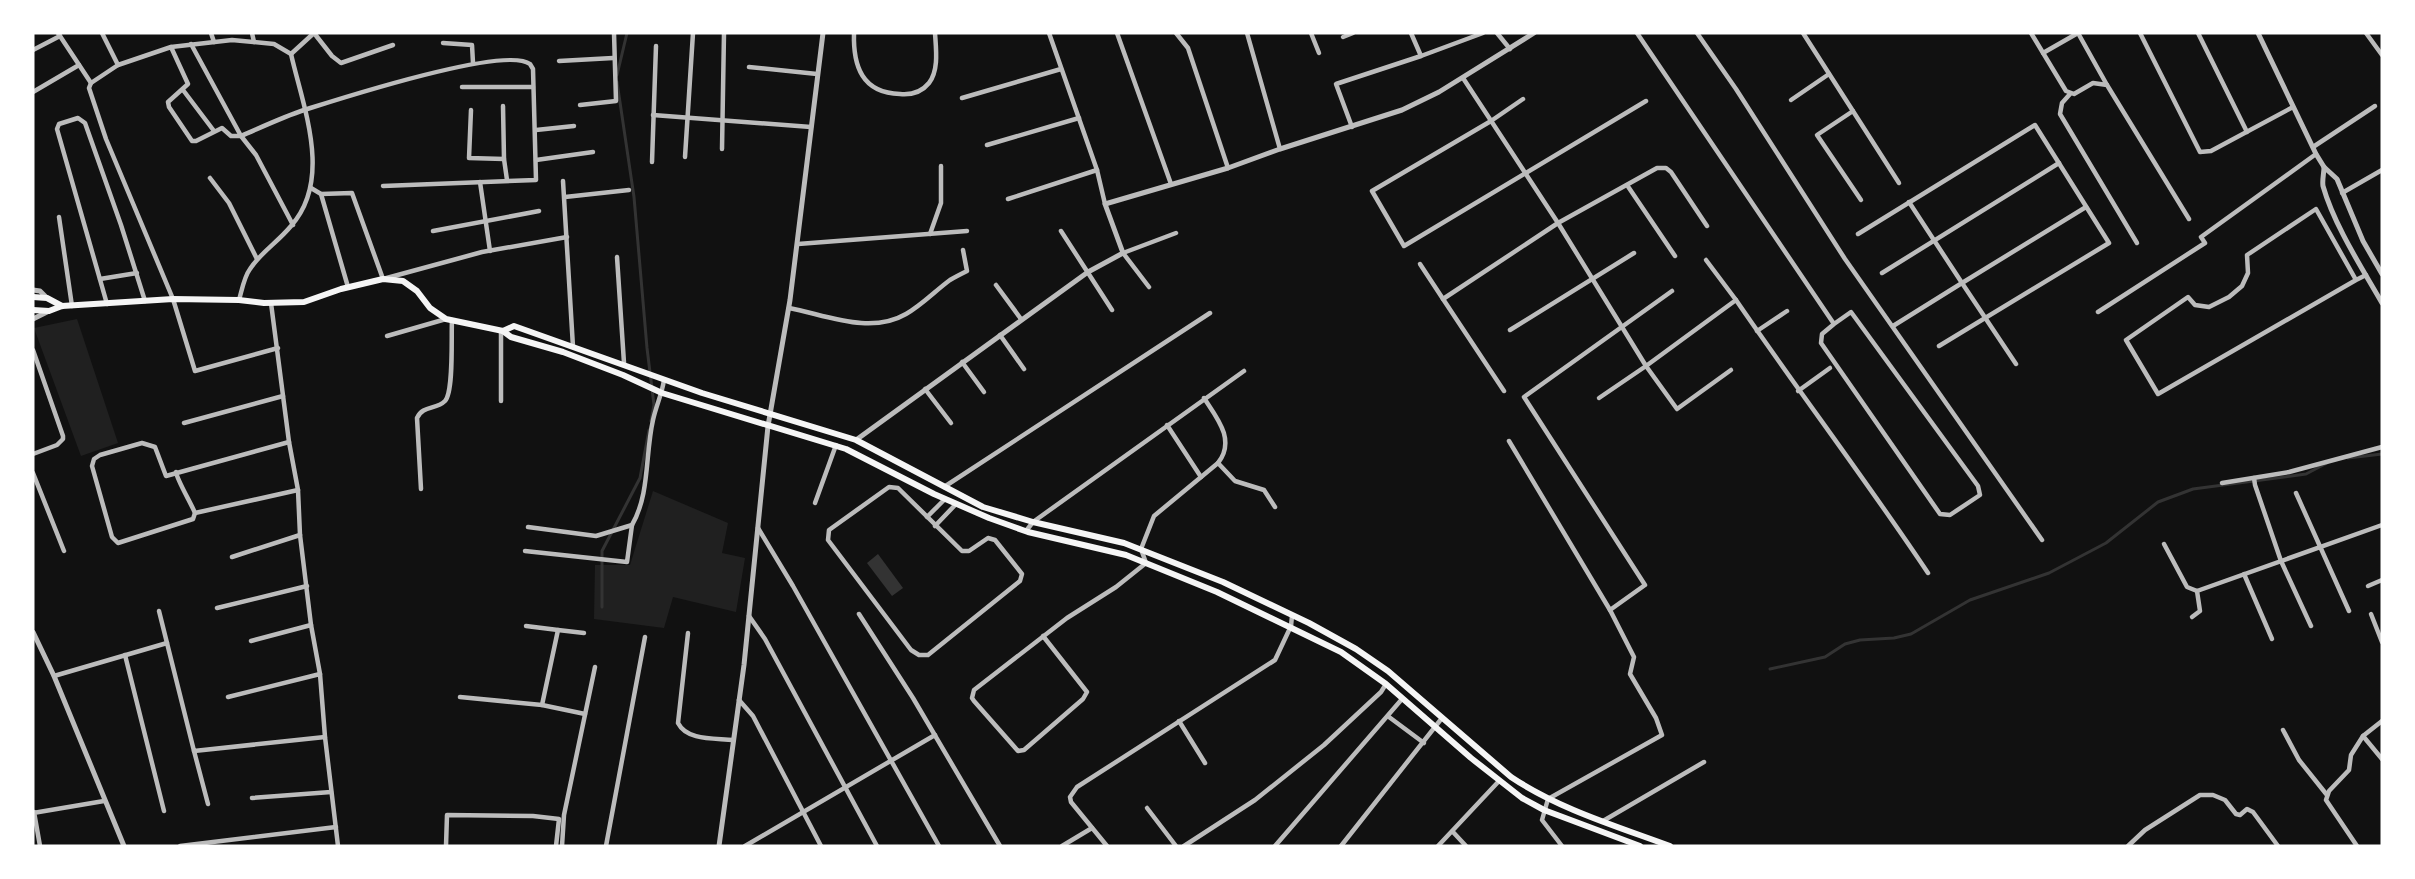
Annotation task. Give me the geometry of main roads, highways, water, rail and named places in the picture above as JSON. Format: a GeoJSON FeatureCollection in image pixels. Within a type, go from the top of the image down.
{"type":"FeatureCollection","features":[{"type":"Feature","properties":{"kind":"main road"},"geometry":{"type":"LineString","coordinates":[[33,310],[49,311],[62,306],[173,299],[304,302],[348,287],[383,279],[403,281],[417,291],[430,308],[449,319],[502,331],[510,337],[563,352],[663,393],[836,445],[956,504],[1026,531],[1126,555],[1217,592],[1341,652],[1386,684],[1522,798],[1544,810],[1640,846]]}},
{"type":"Feature","properties":{"kind":"main road"},"geometry":{"type":"LineString","coordinates":[[33,297],[47,298],[62,306]]}},
{"type":"Feature","properties":{"kind":"main road"},"geometry":{"type":"LineString","coordinates":[[502,331],[514,326],[624,363],[664,380],[856,440],[983,507],[1141,549],[1223,582],[1356,649],[1388,671],[1511,777],[1548,799],[1670,846]]}},
{"type":"Feature","properties":{"kind":"waterway"},"geometry":{"type":"LineString","coordinates":[[617,75],[627,33]]}},
{"type":"Feature","properties":{"kind":"waterway"},"geometry":{"type":"LineString","coordinates":[[617,82],[634,197],[654,405],[651,421]]}},
{"type":"Feature","properties":{"kind":"waterway"},"geometry":{"type":"LineString","coordinates":[[602,607],[602,551],[640,478],[649,430]]}},
{"type":"Feature","properties":{"kind":"waterway"},"geometry":{"type":"LineString","coordinates":[[2348,458],[2382,454]]}},
{"type":"Feature","properties":{"kind":"waterway"},"geometry":{"type":"LineString","coordinates":[[1770,669],[1825,657],[1845,644],[1860,640],[1894,638],[1911,634],[1970,600],[2049,573],[2106,543],[2158,502],[2193,489],[2306,474],[2327,463]]}}]}
